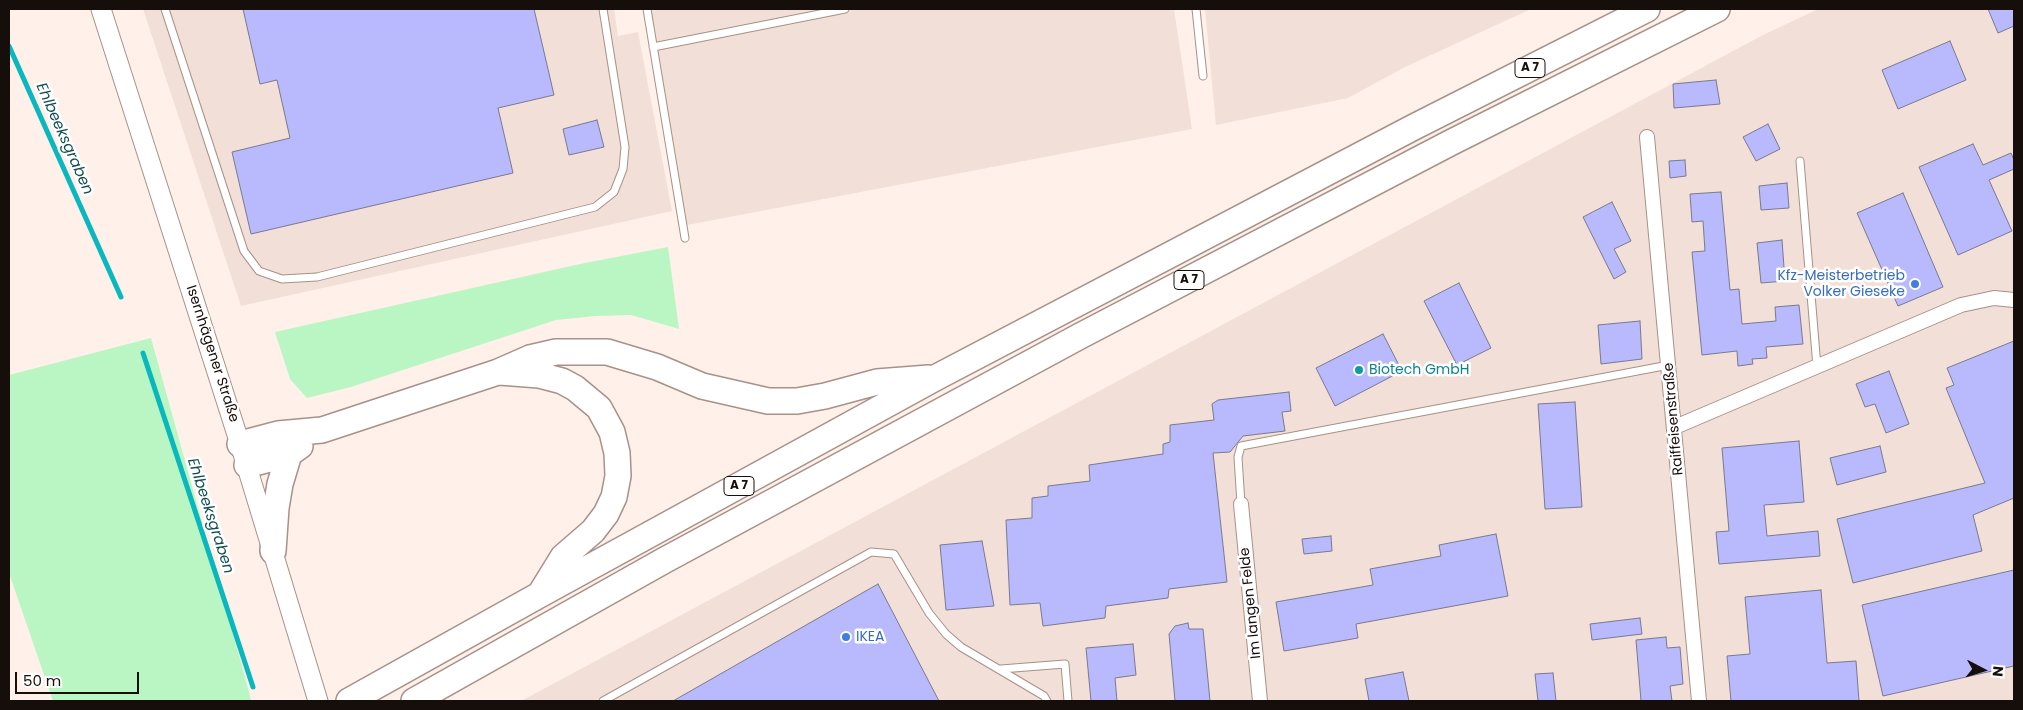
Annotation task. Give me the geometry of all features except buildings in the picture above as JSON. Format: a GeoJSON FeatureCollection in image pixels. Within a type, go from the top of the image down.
{"type":"FeatureCollection","features":[{"type":"Feature","properties":{"kind":"highway","name":"A 7"},"geometry":{"type":"LineString","coordinates":[[349,701],[937,377],[1379,146],[1647,9]]}},
{"type":"Feature","properties":{"kind":"highway","name":"A 7"},"geometry":{"type":"LineString","coordinates":[[414,701],[657,565],[1082,335],[1443,147],[1717,9]]}},
{"type":"Feature","properties":{"kind":"highway"},"geometry":{"type":"LineString","coordinates":[[244,454],[278,434],[322,430],[498,372],[530,358],[556,352],[607,352],[657,367],[702,386],[768,401],[797,401],[825,396],[877,382],[937,377]]}},
{"type":"Feature","properties":{"kind":"highway"},"geometry":{"type":"LineString","coordinates":[[498,372],[539,375],[562,381],[575,388],[599,408],[612,432],[618,453],[618,476],[614,497],[606,514],[593,531],[563,557],[541,594]]}},
{"type":"Feature","properties":{"kind":"highway"},"geometry":{"type":"LineString","coordinates":[[244,454],[289,454],[322,430]]}},
{"type":"Feature","properties":{"kind":"highway"},"geometry":{"type":"LineString","coordinates":[[273,551],[276,508],[280,484],[289,454]]}},
{"type":"Feature","properties":{"kind":"main road","name":"Isernhägener Straße"},"geometry":{"type":"LineString","coordinates":[[100,9],[244,454],[318,701]]}},
{"type":"Feature","properties":{"kind":"street","name":"Raiffeisenstraße"},"geometry":{"type":"LineString","coordinates":[[1647,137],[1699,701]]}},
{"type":"Feature","properties":{"kind":"street"},"geometry":{"type":"LineString","coordinates":[[1675,427],[1961,305],[1994,298],[2014,300]]}},
{"type":"Feature","properties":{"kind":"street","name":"Im langen Felde"},"geometry":{"type":"LineString","coordinates":[[1241,504],[1260,701]]}},
{"type":"Feature","properties":{"kind":"lane"},"geometry":{"type":"LineString","coordinates":[[165,9],[244,251],[259,271],[282,279],[317,276],[595,207],[614,192],[623,169],[625,146],[603,9]]}},
{"type":"Feature","properties":{"kind":"lane"},"geometry":{"type":"LineString","coordinates":[[647,9],[685,238]]}},
{"type":"Feature","properties":{"kind":"lane"},"geometry":{"type":"LineString","coordinates":[[653,46],[845,9]]}},
{"type":"Feature","properties":{"kind":"lane"},"geometry":{"type":"LineString","coordinates":[[1196,9],[1203,76]]}},
{"type":"Feature","properties":{"kind":"lane"},"geometry":{"type":"LineString","coordinates":[[1800,161],[1817,367]]}},
{"type":"Feature","properties":{"kind":"lane"},"geometry":{"type":"LineString","coordinates":[[1241,504],[1238,457],[1240,446],[1669,365]]}},
{"type":"Feature","properties":{"kind":"lane"},"geometry":{"type":"LineString","coordinates":[[604,701],[871,552],[894,554],[929,613],[946,634],[961,647],[1044,696],[1047,701]]}},
{"type":"Feature","properties":{"kind":"lane"},"geometry":{"type":"LineString","coordinates":[[1000,669],[1065,664],[1068,701]]}},
{"type":"Feature","properties":{"kind":"shaded area"},"geometry":{"type":"Polygon","coordinates":[[[143,9],[614,9],[618,36],[638,32],[672,211],[241,306],[143,9]]]}},
{"type":"Feature","properties":{"kind":"shaded area"},"geometry":{"type":"Polygon","coordinates":[[[650,9],[1174,9],[1192,129],[682,226],[650,9]]]}},
{"type":"Feature","properties":{"kind":"shaded area"},"geometry":{"type":"Polygon","coordinates":[[[1205,9],[1531,9],[1405,67],[1348,98],[1216,125],[1205,9]]]}},
{"type":"Feature","properties":{"kind":"shaded area"},"geometry":{"type":"Polygon","coordinates":[[[1818,9],[2014,9],[2014,701],[521,701],[1761,36],[1818,9]]]}},
{"type":"Feature","properties":{"kind":"green space"},"geometry":{"type":"Polygon","coordinates":[[[668,247],[679,329],[631,315],[556,320],[351,387],[307,398],[290,379],[275,332],[580,264],[668,247]]]}},
{"type":"Feature","properties":{"kind":"green space"},"geometry":{"type":"Polygon","coordinates":[[[151,338],[251,701],[53,701],[9,573],[9,375],[151,338]]]}},
{"type":"Feature","properties":{"kind":"waterway","name":"Ehlbeeksgraben"},"geometry":{"type":"LineString","coordinates":[[9,46],[121,297]]}},
{"type":"Feature","properties":{"kind":"waterway","name":"Ehlbeeksgraben"},"geometry":{"type":"LineString","coordinates":[[143,353],[253,687]]}},
{"type":"Feature","properties":{"kind":"place","name":"Kfz-Meisterbetrieb Volker Gieseke"},"geometry":{"type":"Point","coordinates":[1915,284]}},
{"type":"Feature","properties":{"kind":"place","name":"Biotech GmbH"},"geometry":{"type":"Point","coordinates":[1359,370]}},
{"type":"Feature","properties":{"kind":"place","name":"IKEA"},"geometry":{"type":"Point","coordinates":[846,637]}}]}
